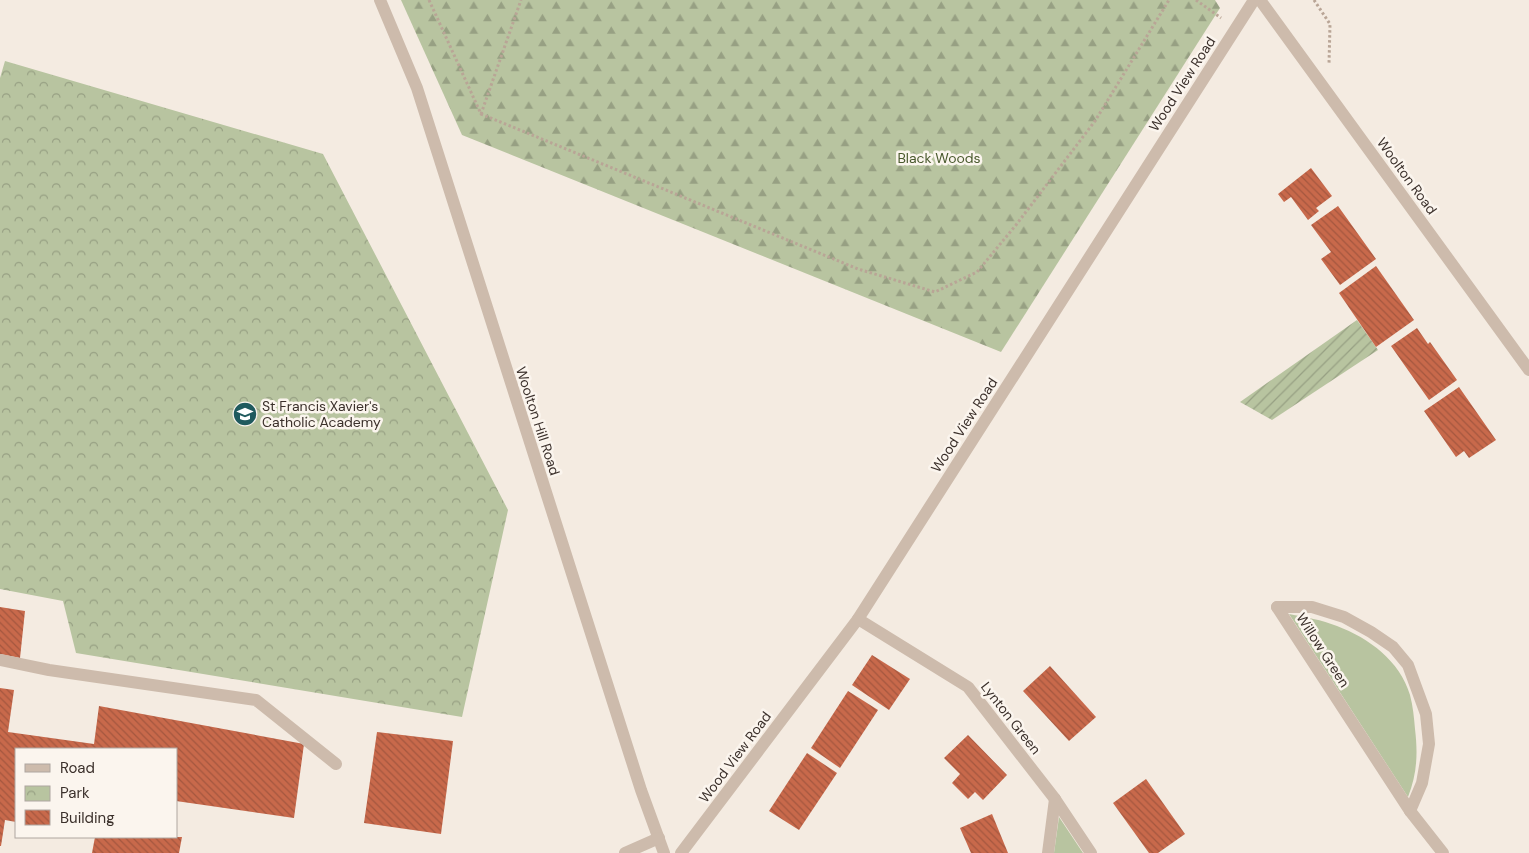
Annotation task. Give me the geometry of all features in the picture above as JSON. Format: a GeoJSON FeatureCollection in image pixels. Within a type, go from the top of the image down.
{"type":"FeatureCollection","features":[{"type":"Feature","properties":{"kind":"street","name":"Woolton Hill Road"},"geometry":{"type":"LineString","coordinates":[[380,0],[417,88],[648,813],[664,853]]}},
{"type":"Feature","properties":{"kind":"street","name":"Wood View Road"},"geometry":{"type":"LineString","coordinates":[[681,853],[858,618],[1254,0]]}},
{"type":"Feature","properties":{"kind":"street","name":"Woolton Road"},"geometry":{"type":"LineString","coordinates":[[1260,0],[1529,370]]}},
{"type":"Feature","properties":{"kind":"street","name":"Willow Green"},"geometry":{"type":"LineString","coordinates":[[1410,811],[1422,783],[1429,744],[1426,714],[1408,665],[1393,647],[1344,617],[1312,607],[1277,608],[1410,811],[1442,853]]}},
{"type":"Feature","properties":{"kind":"street","name":"Lynton Green"},"geometry":{"type":"LineString","coordinates":[[858,618],[968,687],[1055,799],[1091,853]]}},
{"type":"Feature","properties":{"kind":"street"},"geometry":{"type":"LineString","coordinates":[[0,660],[49,670],[256,700],[336,764]]}},
{"type":"Feature","properties":{"kind":"street"},"geometry":{"type":"LineString","coordinates":[[1048,853],[1055,799]]}},
{"type":"Feature","properties":{"kind":"street"},"geometry":{"type":"LineString","coordinates":[[626,853],[659,838]]}},
{"type":"Feature","properties":{"kind":"path"},"geometry":{"type":"LineString","coordinates":[[429,0],[480,114],[858,269],[935,292],[977,272],[1016,225],[1095,122],[1169,0]]}},
{"type":"Feature","properties":{"kind":"path"},"geometry":{"type":"LineString","coordinates":[[480,114],[522,0]]}},
{"type":"Feature","properties":{"kind":"path"},"geometry":{"type":"LineString","coordinates":[[1196,0],[1236,28]]}},
{"type":"Feature","properties":{"kind":"path"},"geometry":{"type":"LineString","coordinates":[[1314,0],[1330,24],[1329,66],[1325,89]]}},
{"type":"Feature","properties":{"kind":"green space","name":"Black Woods"},"geometry":{"type":"Polygon","coordinates":[[[401,0],[1215,0],[1220,8],[1001,352],[462,135],[401,0]]]}},
{"type":"Feature","properties":{"kind":"green space","name":"St Francis Xavier's Catholic Academy"},"geometry":{"type":"Polygon","coordinates":[[[5,61],[323,154],[508,510],[462,717],[76,653],[63,601],[0,589],[0,78],[5,61]]]}},
{"type":"Feature","properties":{"kind":"green space"},"geometry":{"type":"Polygon","coordinates":[[[1357,320],[1378,350],[1272,420],[1240,402],[1357,320]]]}},
{"type":"Feature","properties":{"kind":"green space"},"geometry":{"type":"Polygon","coordinates":[[[1289,614],[1331,624],[1349,631],[1382,652],[1399,672],[1410,695],[1416,738],[1415,772],[1408,797],[1289,614]]]}},
{"type":"Feature","properties":{"kind":"green space"},"geometry":{"type":"Polygon","coordinates":[[[1059,817],[1083,853],[1054,853],[1059,817]]]}},
{"type":"Feature","properties":{"kind":"building"},"geometry":{"type":"Polygon","coordinates":[[[1311,168],[1332,196],[1316,208],[1319,211],[1308,220],[1291,197],[1284,202],[1278,194],[1311,168]]]}},
{"type":"Feature","properties":{"kind":"building"},"geometry":{"type":"Polygon","coordinates":[[[1338,206],[1376,259],[1340,285],[1321,259],[1331,252],[1311,225],[1338,206]]]}},
{"type":"Feature","properties":{"kind":"building"},"geometry":{"type":"Polygon","coordinates":[[[1376,266],[1414,320],[1376,347],[1339,293],[1376,266]]]}},
{"type":"Feature","properties":{"kind":"building"},"geometry":{"type":"Polygon","coordinates":[[[1417,328],[1428,344],[1430,342],[1457,380],[1429,400],[1391,346],[1417,328]]]}},
{"type":"Feature","properties":{"kind":"building"},"geometry":{"type":"Polygon","coordinates":[[[1459,387],[1496,440],[1469,458],[1464,451],[1456,457],[1424,411],[1459,387]]]}},
{"type":"Feature","properties":{"kind":"building"},"geometry":{"type":"Polygon","coordinates":[[[0,607],[25,611],[20,658],[0,654],[0,607]]]}},
{"type":"Feature","properties":{"kind":"building"},"geometry":{"type":"Polygon","coordinates":[[[872,655],[910,679],[889,710],[852,685],[872,655]]]}},
{"type":"Feature","properties":{"kind":"building"},"geometry":{"type":"Polygon","coordinates":[[[1050,666],[1096,717],[1069,741],[1023,691],[1050,666]]]}},
{"type":"Feature","properties":{"kind":"building"},"geometry":{"type":"Polygon","coordinates":[[[0,688],[14,690],[8,732],[94,744],[99,706],[304,744],[294,818],[178,801],[178,748],[15,748],[15,822],[5,820],[0,846],[0,688]]]}},
{"type":"Feature","properties":{"kind":"building"},"geometry":{"type":"Polygon","coordinates":[[[848,691],[878,710],[840,768],[811,748],[848,691]]]}},
{"type":"Feature","properties":{"kind":"building"},"geometry":{"type":"Polygon","coordinates":[[[377,732],[453,741],[441,834],[364,823],[377,732]]]}},
{"type":"Feature","properties":{"kind":"building"},"geometry":{"type":"Polygon","coordinates":[[[968,735],[1007,775],[983,800],[975,792],[968,799],[952,783],[960,774],[944,758],[968,735]]]}},
{"type":"Feature","properties":{"kind":"building"},"geometry":{"type":"Polygon","coordinates":[[[807,753],[837,773],[799,830],[769,811],[807,753]]]}},
{"type":"Feature","properties":{"kind":"building"},"geometry":{"type":"Polygon","coordinates":[[[1146,779],[1185,834],[1158,853],[1149,853],[1113,803],[1146,779]]]}},
{"type":"Feature","properties":{"kind":"building"},"geometry":{"type":"Polygon","coordinates":[[[992,814],[1008,853],[971,853],[960,828],[992,814]]]}},
{"type":"Feature","properties":{"kind":"building"},"geometry":{"type":"Polygon","coordinates":[[[182,837],[179,853],[92,853],[95,838],[182,837]]]}},
{"type":"Feature","properties":{"kind":"place","name":"St Francis Xavier's Catholic Academy"},"geometry":{"type":"Point","coordinates":[245,414]}}]}
